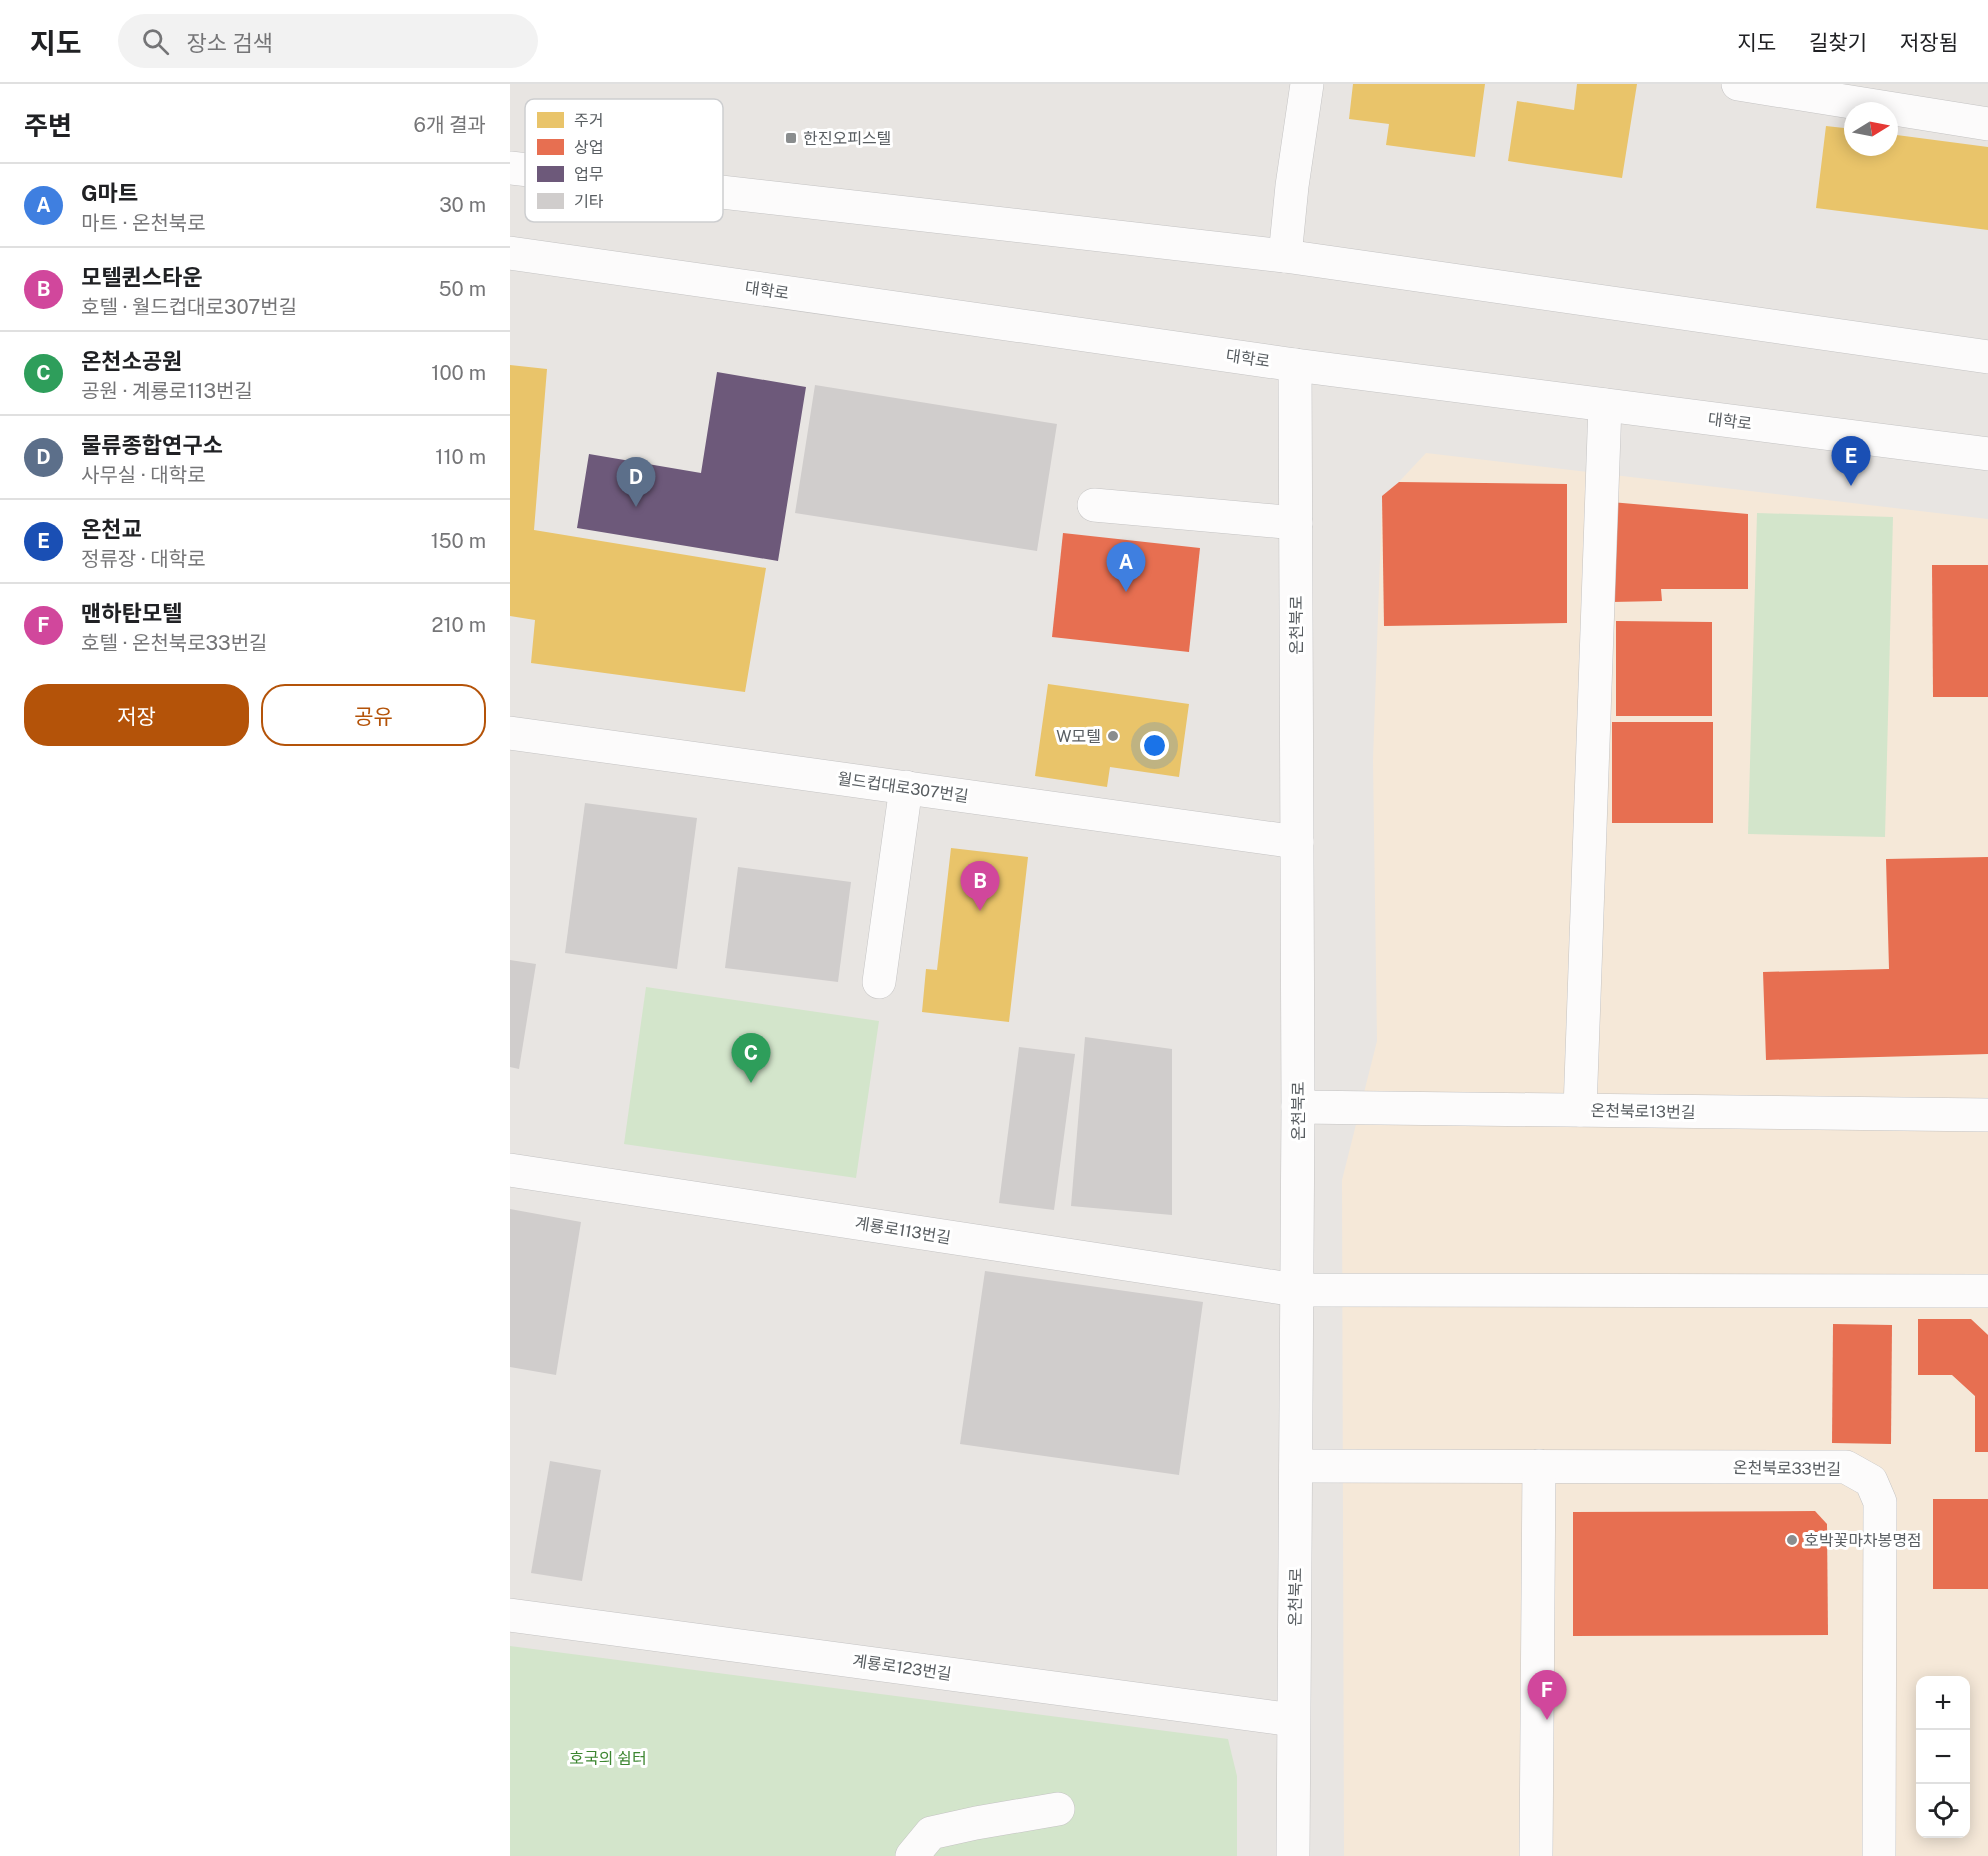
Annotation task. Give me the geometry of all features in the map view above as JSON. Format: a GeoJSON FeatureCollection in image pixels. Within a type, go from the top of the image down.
{"type":"FeatureCollection","features":[{"type":"Feature","properties":{"kind":"street"},"geometry":{"type":"LineString","coordinates":[[1285,256],[1292,186],[1307,84]]}},
{"type":"Feature","properties":{"kind":"street"},"geometry":{"type":"LineString","coordinates":[[1738,84],[1988,124]]}},
{"type":"Feature","properties":{"kind":"street"},"geometry":{"type":"LineString","coordinates":[[510,168],[525,170]]}},
{"type":"Feature","properties":{"kind":"street"},"geometry":{"type":"LineString","coordinates":[[723,192],[1285,256],[1988,357]]}},
{"type":"Feature","properties":{"kind":"street","name":"대학로"},"geometry":{"type":"LineString","coordinates":[[510,253],[1295,365],[1988,454]]}},
{"type":"Feature","properties":{"kind":"street","name":"온천북로"},"geometry":{"type":"LineString","coordinates":[[1293,1856],[1298,1107],[1295,365]]}},
{"type":"Feature","properties":{"kind":"street"},"geometry":{"type":"LineString","coordinates":[[1580,1110],[1605,405]]}},
{"type":"Feature","properties":{"kind":"street"},"geometry":{"type":"LineString","coordinates":[[1094,505],[1296,523]]}},
{"type":"Feature","properties":{"kind":"street","name":"월드컵대로307번길"},"geometry":{"type":"LineString","coordinates":[[510,733],[1296,842]]}},
{"type":"Feature","properties":{"kind":"street"},"geometry":{"type":"LineString","coordinates":[[879,982],[906,787]]}},
{"type":"Feature","properties":{"kind":"street","name":"온천북로13번길"},"geometry":{"type":"LineString","coordinates":[[1298,1107],[1988,1115]]}},
{"type":"Feature","properties":{"kind":"street","name":"계룡로113번길"},"geometry":{"type":"LineString","coordinates":[[510,1170],[1296,1290],[1988,1291]]}},
{"type":"Feature","properties":{"kind":"street","name":"온천북로33번길"},"geometry":{"type":"LineString","coordinates":[[1296,1466],[1846,1467],[1871,1481],[1880,1502],[1879,1856]]}},
{"type":"Feature","properties":{"kind":"street"},"geometry":{"type":"LineString","coordinates":[[1536,1856],[1539,1466]]}},
{"type":"Feature","properties":{"kind":"street","name":"계룡로123번길"},"geometry":{"type":"LineString","coordinates":[[510,1615],[1293,1720]]}},
{"type":"Feature","properties":{"kind":"street"},"geometry":{"type":"LineString","coordinates":[[912,1856],[931,1833],[1058,1809]]}},
{"type":"Feature","properties":{"kind":"shaded area"},"geometry":{"type":"Polygon","coordinates":[[[1426,453],[1988,519],[1988,1856],[1344,1856],[1342,1180],[1377,1041],[1373,760],[1382,500],[1426,453]]]}},
{"type":"Feature","properties":{"kind":"green space"},"geometry":{"type":"Polygon","coordinates":[[[1757,513],[1893,517],[1885,837],[1748,834],[1757,513]]]}},
{"type":"Feature","properties":{"kind":"green space"},"geometry":{"type":"Polygon","coordinates":[[[646,987],[879,1021],[856,1178],[624,1144],[646,987]]]}},
{"type":"Feature","properties":{"kind":"green space","name":"호국의 쉼터"},"geometry":{"type":"Polygon","coordinates":[[[510,1646],[1228,1739],[1237,1776],[1237,1856],[510,1856],[510,1646]]]}},
{"type":"Feature","properties":{"kind":"building: 주거"},"geometry":{"type":"Polygon","coordinates":[[[1353,84],[1485,84],[1475,157],[1386,145],[1389,124],[1349,119],[1353,84]]]}},
{"type":"Feature","properties":{"kind":"building: 주거"},"geometry":{"type":"Polygon","coordinates":[[[1577,84],[1637,84],[1622,178],[1508,161],[1517,101],[1574,110],[1577,84]]]}},
{"type":"Feature","properties":{"kind":"building: 주거"},"geometry":{"type":"Polygon","coordinates":[[[1826,126],[1844,128],[1844,156],[1898,156],[1898,135],[1988,147],[1988,230],[1816,208],[1826,126]]]}},
{"type":"Feature","properties":{"kind":"building: 주거"},"geometry":{"type":"Polygon","coordinates":[[[510,365],[547,369],[534,530],[766,568],[745,692],[531,663],[535,620],[510,616],[510,365]]]}},
{"type":"Feature","properties":{"kind":"building: 주거","name":"W모텔"},"geometry":{"type":"Polygon","coordinates":[[[1048,684],[1189,704],[1179,777],[1110,767],[1107,787],[1035,776],[1048,684]]]}},
{"type":"Feature","properties":{"kind":"building: 주거"},"geometry":{"type":"Polygon","coordinates":[[[951,848],[1028,857],[1009,1022],[922,1012],[926,969],[937,970],[951,848]]]}},
{"type":"Feature","properties":{"kind":"building: 상업"},"geometry":{"type":"Polygon","coordinates":[[[1399,482],[1567,484],[1567,623],[1384,626],[1382,496],[1399,482]]]}},
{"type":"Feature","properties":{"kind":"building: 상업"},"geometry":{"type":"Polygon","coordinates":[[[1611,502],[1748,514],[1748,589],[1661,589],[1662,601],[1611,602],[1611,502]]]}},
{"type":"Feature","properties":{"kind":"building: 상업"},"geometry":{"type":"Polygon","coordinates":[[[1063,533],[1200,548],[1189,652],[1052,637],[1063,533]]]}},
{"type":"Feature","properties":{"kind":"building: 상업"},"geometry":{"type":"Polygon","coordinates":[[[1932,565],[1988,565],[1988,697],[1933,697],[1932,565]]]}},
{"type":"Feature","properties":{"kind":"building: 상업"},"geometry":{"type":"Polygon","coordinates":[[[1616,621],[1712,622],[1712,716],[1616,716],[1616,621]]]}},
{"type":"Feature","properties":{"kind":"building: 상업"},"geometry":{"type":"Polygon","coordinates":[[[1612,722],[1713,722],[1713,823],[1612,823],[1612,722]]]}},
{"type":"Feature","properties":{"kind":"building: 상업"},"geometry":{"type":"Polygon","coordinates":[[[1988,857],[1988,1054],[1766,1060],[1763,972],[1889,969],[1886,859],[1988,857]]]}},
{"type":"Feature","properties":{"kind":"building: 상업"},"geometry":{"type":"Polygon","coordinates":[[[1918,1319],[1971,1319],[1988,1335],[1988,1452],[1975,1452],[1975,1396],[1952,1375],[1918,1375],[1918,1319]]]}},
{"type":"Feature","properties":{"kind":"building: 상업"},"geometry":{"type":"Polygon","coordinates":[[[1833,1324],[1892,1325],[1891,1444],[1832,1443],[1833,1324]]]}},
{"type":"Feature","properties":{"kind":"building: 상업"},"geometry":{"type":"Polygon","coordinates":[[[1933,1499],[1988,1499],[1988,1589],[1933,1589],[1933,1499]]]}},
{"type":"Feature","properties":{"kind":"building: 상업"},"geometry":{"type":"Polygon","coordinates":[[[1815,1511],[1827,1524],[1828,1635],[1573,1636],[1573,1512],[1815,1511]]]}},
{"type":"Feature","properties":{"kind":"building: 업무"},"geometry":{"type":"Polygon","coordinates":[[[717,372],[806,387],[778,561],[577,528],[589,454],[701,473],[717,372]]]}},
{"type":"Feature","properties":{"kind":"building: 기타"},"geometry":{"type":"Polygon","coordinates":[[[815,385],[1057,424],[1037,551],[795,513],[815,385]]]}},
{"type":"Feature","properties":{"kind":"building: 기타"},"geometry":{"type":"Polygon","coordinates":[[[585,803],[697,818],[677,969],[565,953],[585,803]]]}},
{"type":"Feature","properties":{"kind":"building: 기타"},"geometry":{"type":"Polygon","coordinates":[[[738,867],[851,882],[838,982],[725,968],[738,867]]]}},
{"type":"Feature","properties":{"kind":"building: 기타"},"geometry":{"type":"Polygon","coordinates":[[[510,960],[536,964],[519,1069],[510,1067],[510,960]]]}},
{"type":"Feature","properties":{"kind":"building: 기타"},"geometry":{"type":"Polygon","coordinates":[[[1085,1037],[1172,1049],[1172,1215],[1071,1206],[1085,1037]]]}},
{"type":"Feature","properties":{"kind":"building: 기타"},"geometry":{"type":"Polygon","coordinates":[[[1019,1047],[1075,1054],[1054,1210],[999,1203],[1019,1047]]]}},
{"type":"Feature","properties":{"kind":"building: 기타"},"geometry":{"type":"Polygon","coordinates":[[[510,1209],[581,1222],[556,1375],[510,1367],[510,1209]]]}},
{"type":"Feature","properties":{"kind":"building: 기타"},"geometry":{"type":"Polygon","coordinates":[[[985,1271],[1203,1302],[1179,1475],[960,1444],[985,1271]]]}},
{"type":"Feature","properties":{"kind":"building: 기타"},"geometry":{"type":"Polygon","coordinates":[[[550,1461],[601,1470],[582,1581],[531,1573],[550,1461]]]}},
{"type":"Feature","properties":{"kind":"place","name":"한진오피스텔"},"geometry":{"type":"Point","coordinates":[791,138]}},
{"type":"Feature","properties":{"kind":"place","name":"온천교"},"geometry":{"type":"Point","coordinates":[1851,486]}},
{"type":"Feature","properties":{"kind":"place","name":"물류종합연구소"},"geometry":{"type":"Point","coordinates":[636,507]}},
{"type":"Feature","properties":{"kind":"place","name":"G마트"},"geometry":{"type":"Point","coordinates":[1126,592]}},
{"type":"Feature","properties":{"kind":"place","name":"W모텔"},"geometry":{"type":"Point","coordinates":[1113,736]}},
{"type":"Feature","properties":{"kind":"place","name":"모텔퀸스타운"},"geometry":{"type":"Point","coordinates":[980,911]}},
{"type":"Feature","properties":{"kind":"place","name":"온천소공원"},"geometry":{"type":"Point","coordinates":[751,1083]}},
{"type":"Feature","properties":{"kind":"place","name":"호박꽃마차봉명점"},"geometry":{"type":"Point","coordinates":[1792,1540]}},
{"type":"Feature","properties":{"kind":"place","name":"맨하탄모텔"},"geometry":{"type":"Point","coordinates":[1547,1720]}}]}
